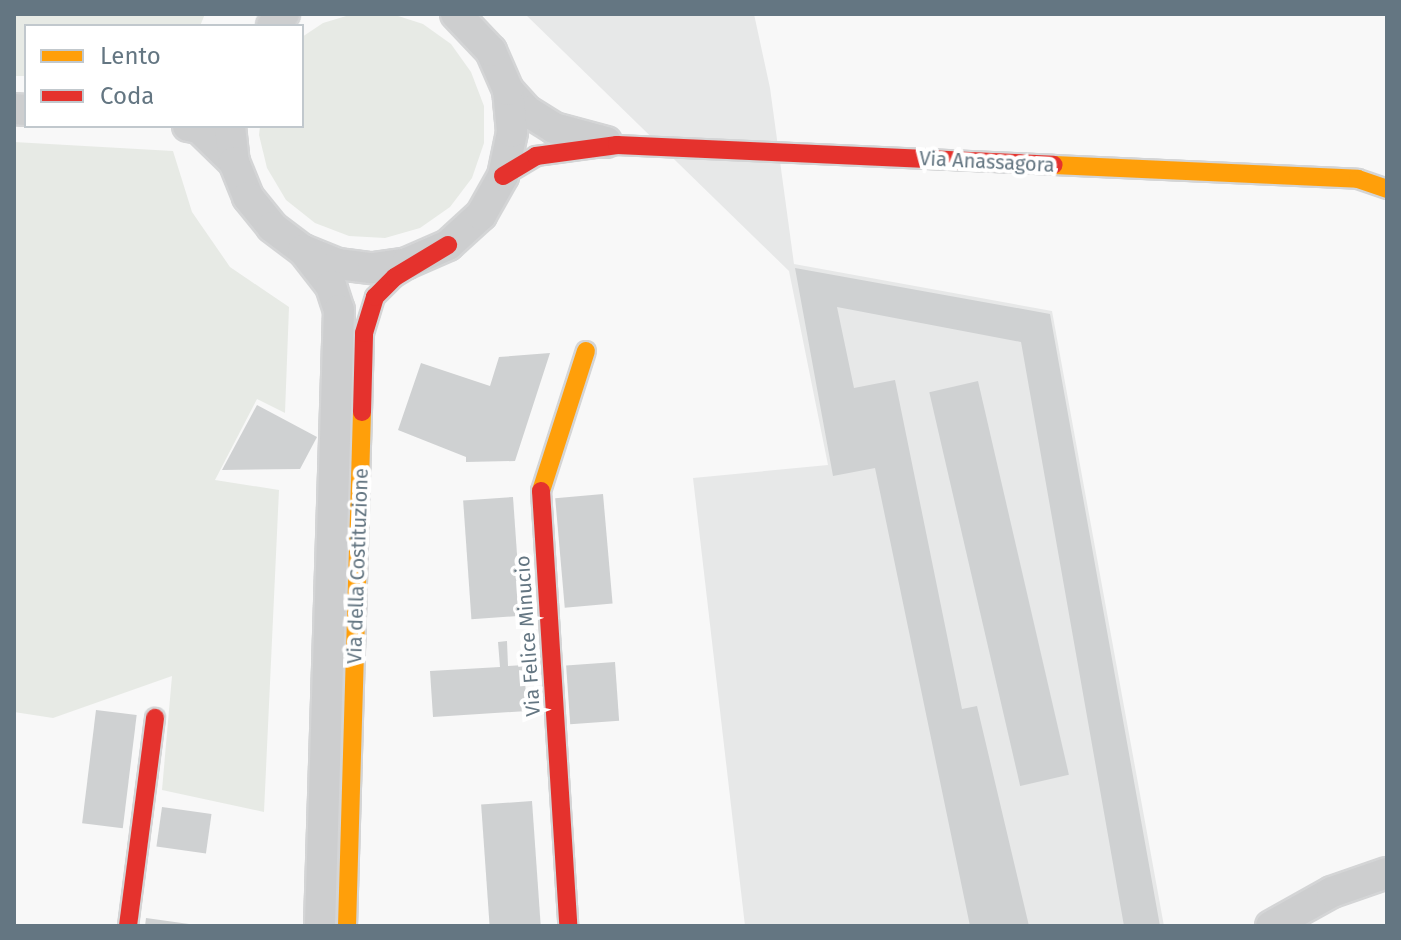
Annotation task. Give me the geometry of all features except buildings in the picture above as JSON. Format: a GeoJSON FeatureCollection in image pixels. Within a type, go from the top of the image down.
{"type":"FeatureCollection","features":[{"type":"Feature","properties":{"kind":"street","name":"Via della Costituzione"},"geometry":{"type":"LineString","coordinates":[[347,926],[364,333],[375,297],[395,277],[448,245],[481,215],[503,176],[512,132],[508,90],[491,51],[456,14]]}},
{"type":"Feature","properties":{"kind":"street","name":"Via Anassagora"},"geometry":{"type":"LineString","coordinates":[[508,90],[527,111],[554,128],[617,145]]}},
{"type":"Feature","properties":{"kind":"street"},"geometry":{"type":"LineString","coordinates":[[193,128],[206,133],[234,162]]}},
{"type":"Feature","properties":{"kind":"street","name":"Via della Costituzione"},"geometry":{"type":"LineString","coordinates":[[230,128],[234,162],[248,197],[272,227],[303,250],[338,264],[373,268],[407,263],[448,245]]}},
{"type":"Feature","properties":{"kind":"street","name":"Via Anassagora"},"geometry":{"type":"LineString","coordinates":[[503,176],[536,156],[617,145],[1358,179],[1387,189]]}},
{"type":"Feature","properties":{"kind":"street","name":"Via Anassagora"},"geometry":{"type":"LineString","coordinates":[[1358,179],[1387,170]]}},
{"type":"Feature","properties":{"kind":"street","name":"Via della Costituzione"},"geometry":{"type":"LineString","coordinates":[[303,250],[331,286],[339,310],[320,926]]}},
{"type":"Feature","properties":{"kind":"street","name":"Via Felice Minucio"},"geometry":{"type":"LineString","coordinates":[[568,926],[541,483],[586,351]]}},
{"type":"Feature","properties":{"kind":"street"},"geometry":{"type":"LineString","coordinates":[[128,926],[155,718]]}},
{"type":"Feature","properties":{"kind":"street"},"geometry":{"type":"LineString","coordinates":[[1271,926],[1332,892],[1387,873]]}},
{"type":"Feature","properties":{"kind":"shaded area"},"geometry":{"type":"Polygon","coordinates":[[[14,14],[205,14],[201,24],[24,24],[24,76],[14,76],[14,14]]]}},
{"type":"Feature","properties":{"kind":"shaded area"},"geometry":{"type":"Polygon","coordinates":[[[353,14],[392,14],[423,24],[451,44],[471,72],[484,106],[484,143],[472,178],[450,207],[420,228],[385,238],[349,236],[315,223],[286,200],[267,168],[260,128],[304,128],[304,36],[323,23],[353,14]]]}},
{"type":"Feature","properties":{"kind":"shaded area"},"geometry":{"type":"Polygon","coordinates":[[[525,14],[754,14],[770,88],[794,264],[1052,311],[1164,926],[745,926],[693,478],[828,465],[789,271],[525,14]]]}},
{"type":"Feature","properties":{"kind":"shaded area"},"geometry":{"type":"Polygon","coordinates":[[[14,142],[173,151],[192,212],[230,267],[289,307],[285,413],[257,399],[215,480],[279,490],[264,812],[162,790],[172,676],[53,718],[14,712],[14,142]]]}},
{"type":"Feature","properties":{"kind":"traffic: slow"},"geometry":{"type":"LineString","coordinates":[[1054,165],[1358,179],[1387,189]]}},
{"type":"Feature","properties":{"kind":"traffic: slow"},"geometry":{"type":"LineString","coordinates":[[541,491],[586,351]]}},
{"type":"Feature","properties":{"kind":"traffic: slow"},"geometry":{"type":"LineString","coordinates":[[347,926],[362,412]]}},
{"type":"Feature","properties":{"kind":"traffic: jam"},"geometry":{"type":"LineString","coordinates":[[503,176],[536,156],[617,145],[1054,165]]}},
{"type":"Feature","properties":{"kind":"traffic: jam"},"geometry":{"type":"LineString","coordinates":[[362,412],[364,333],[375,297],[395,277],[448,245]]}},
{"type":"Feature","properties":{"kind":"traffic: jam"},"geometry":{"type":"LineString","coordinates":[[541,491],[568,926]]}},
{"type":"Feature","properties":{"kind":"traffic: jam"},"geometry":{"type":"LineString","coordinates":[[128,926],[155,718]]}}]}
